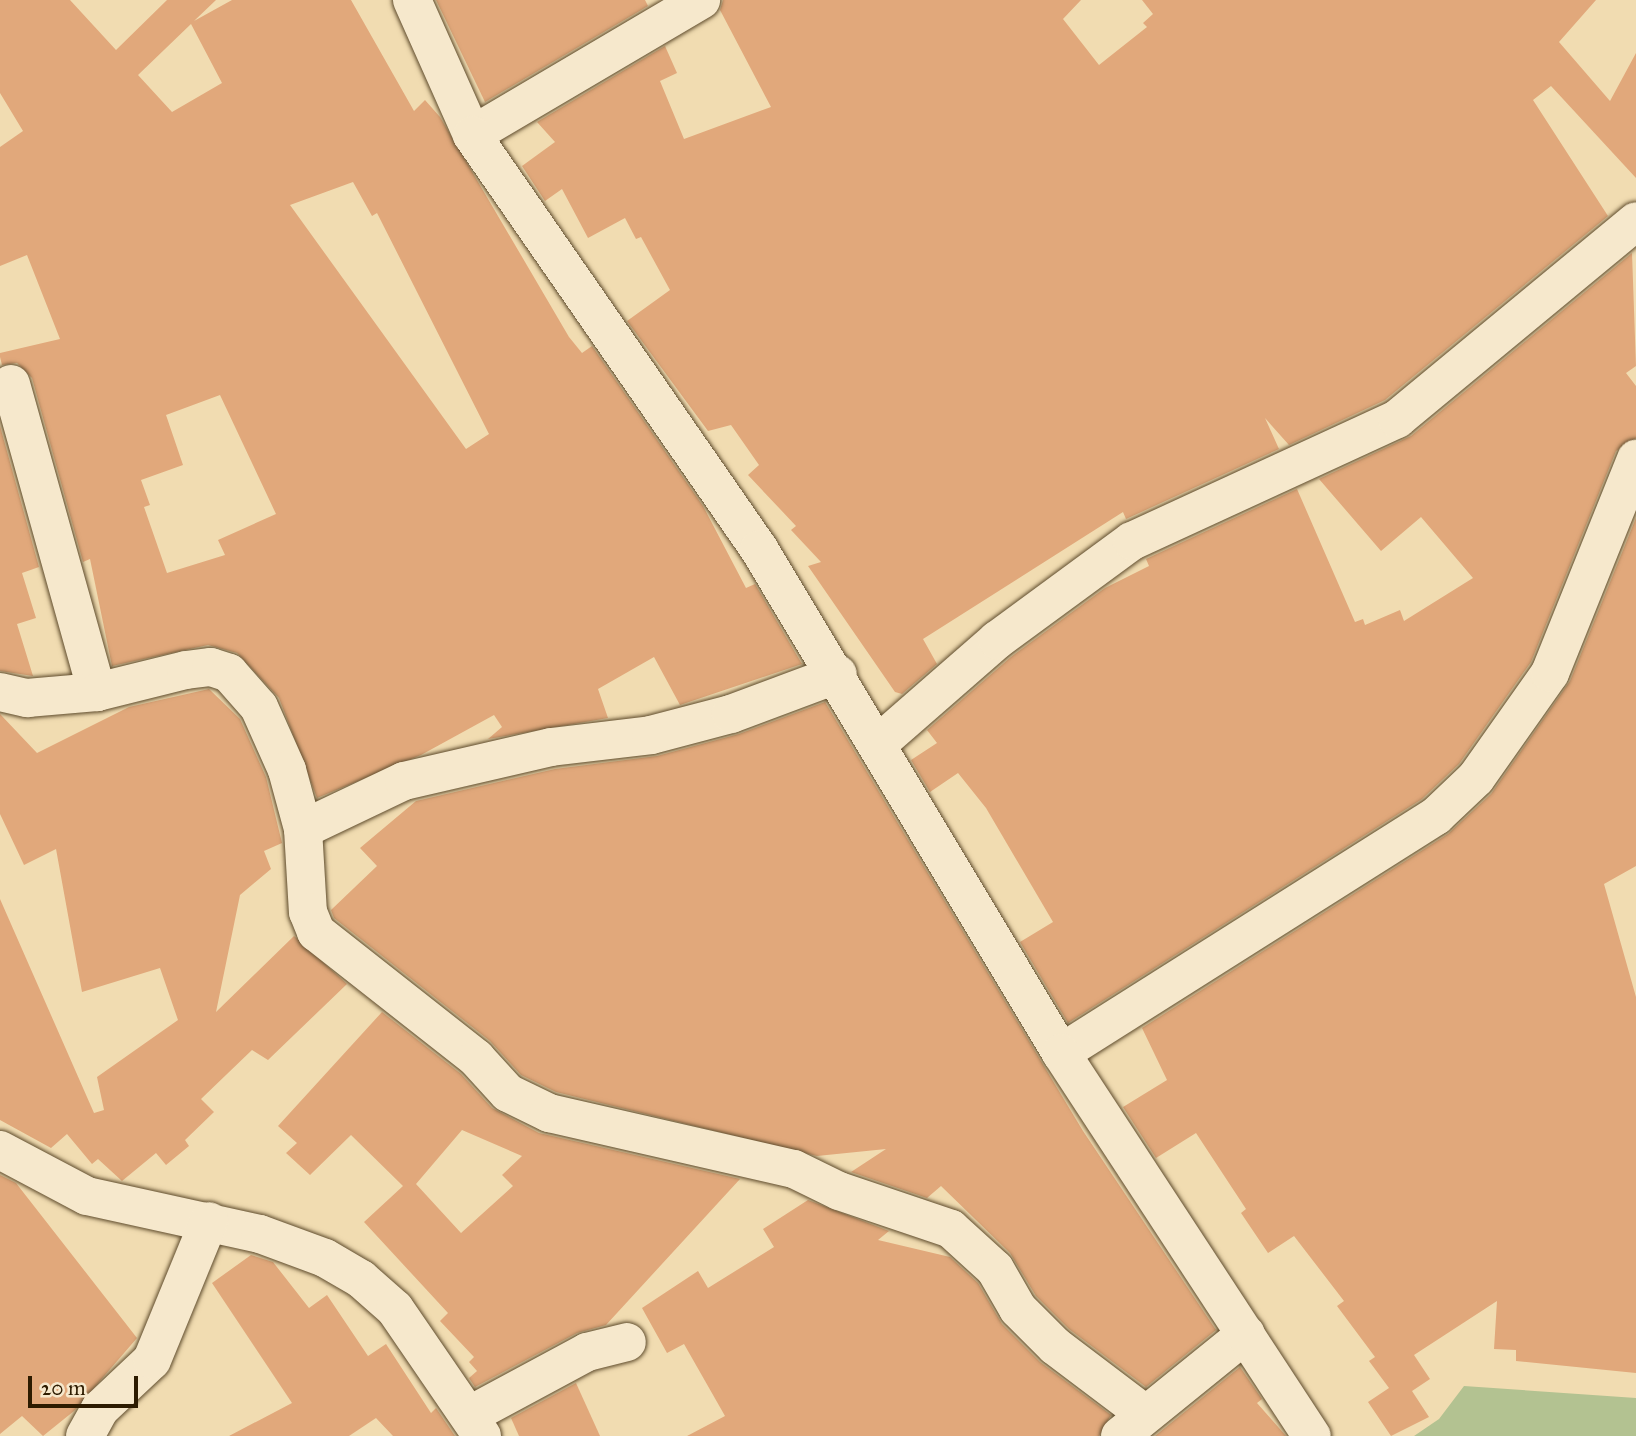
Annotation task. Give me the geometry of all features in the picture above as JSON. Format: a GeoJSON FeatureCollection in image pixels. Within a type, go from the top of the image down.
{"type":"FeatureCollection","features":[{"type":"Feature","properties":{"kind":"street"},"geometry":{"type":"LineString","coordinates":[[412,0],[472,135],[758,549],[838,674],[1061,1053],[1312,1436]]}},
{"type":"Feature","properties":{"kind":"street"},"geometry":{"type":"LineString","coordinates":[[472,135],[701,0]]}},
{"type":"Feature","properties":{"kind":"street"},"geometry":{"type":"LineString","coordinates":[[879,743],[997,640],[1132,541],[1397,419],[1636,221]]}},
{"type":"Feature","properties":{"kind":"street"},"geometry":{"type":"LineString","coordinates":[[11,384],[97,692]]}},
{"type":"Feature","properties":{"kind":"street"},"geometry":{"type":"LineString","coordinates":[[1061,1053],[1436,816],[1476,778],[1550,673],[1636,459]]}},
{"type":"Feature","properties":{"kind":"street"},"geometry":{"type":"LineString","coordinates":[[0,692],[27,698],[97,692],[186,670],[211,667],[229,673],[246,688],[268,724],[303,829],[308,912],[316,932],[476,1058],[508,1093],[549,1113],[794,1169],[839,1191],[951,1229],[995,1269],[1018,1309],[1133,1425],[1246,1334]]}},
{"type":"Feature","properties":{"kind":"street"},"geometry":{"type":"LineString","coordinates":[[303,829],[404,781],[590,740],[651,735],[731,714],[838,674]]}},
{"type":"Feature","properties":{"kind":"street"},"geometry":{"type":"LineString","coordinates":[[0,1150],[87,1196],[209,1221],[297,1246],[362,1279],[395,1309],[476,1425],[587,1352],[627,1342]]}},
{"type":"Feature","properties":{"kind":"street"},"geometry":{"type":"LineString","coordinates":[[85,1436],[100,1409],[152,1360],[209,1221]]}},
{"type":"Feature","properties":{"kind":"green space"},"geometry":{"type":"Polygon","coordinates":[[[1464,1386],[1636,1398],[1636,1436],[1414,1436],[1439,1419],[1464,1386]]]}},
{"type":"Feature","properties":{"kind":"building"},"geometry":{"type":"Polygon","coordinates":[[[0,0],[70,0],[116,50],[167,0],[216,0],[194,21],[232,0],[351,0],[414,111],[425,100],[440,117],[569,337],[582,353],[592,346],[703,506],[746,588],[755,584],[802,664],[680,705],[654,657],[598,689],[608,718],[488,739],[502,727],[494,715],[421,755],[317,798],[279,698],[237,653],[208,645],[112,666],[90,559],[83,562],[32,378],[17,363],[2,365],[0,357],[0,353],[60,339],[27,255],[0,266],[0,147],[23,131],[0,93],[0,0]],[[191,24],[138,75],[172,112],[222,83],[191,24]],[[353,182],[290,205],[466,449],[489,434],[377,213],[372,216],[353,182]],[[220,395],[166,415],[183,465],[141,480],[150,505],[144,507],[167,573],[225,555],[218,540],[276,514],[220,395]]]}},
{"type":"Feature","properties":{"kind":"building"},"geometry":{"type":"Polygon","coordinates":[[[436,0],[645,0],[648,6],[485,102],[436,0]]]}},
{"type":"Feature","properties":{"kind":"building"},"geometry":{"type":"Polygon","coordinates":[[[723,0],[1081,0],[1063,19],[1099,65],[1147,27],[1143,23],[1153,14],[1142,0],[1596,0],[1559,42],[1610,101],[1636,53],[1636,178],[1551,86],[1533,100],[1608,216],[1385,400],[1289,445],[1265,418],[1279,449],[1126,519],[1123,512],[923,639],[937,664],[902,694],[895,692],[808,566],[821,562],[791,530],[796,526],[748,475],[759,465],[731,425],[708,431],[627,321],[670,290],[641,237],[636,239],[625,218],[588,238],[562,189],[545,201],[522,166],[555,142],[537,122],[665,46],[677,73],[660,81],[684,139],[771,107],[720,10],[723,0]]]}},
{"type":"Feature","properties":{"kind":"building"},"geometry":{"type":"Polygon","coordinates":[[[1632,253],[1636,366],[1626,373],[1636,386],[1636,438],[1616,451],[1531,662],[1459,764],[1422,799],[1068,1023],[1020,942],[1053,922],[986,808],[958,773],[930,792],[911,760],[937,743],[927,730],[1011,657],[1105,588],[1149,566],[1146,559],[1297,489],[1355,622],[1363,619],[1365,625],[1400,610],[1404,621],[1473,578],[1421,517],[1381,551],[1319,479],[1411,436],[1632,253]]]}},
{"type":"Feature","properties":{"kind":"building"},"geometry":{"type":"Polygon","coordinates":[[[0,426],[39,567],[22,573],[36,618],[17,624],[33,676],[0,671],[0,426]]]}},
{"type":"Feature","properties":{"kind":"building"},"geometry":{"type":"Polygon","coordinates":[[[1636,518],[1636,866],[1604,884],[1636,997],[1636,1373],[1516,1361],[1516,1350],[1494,1349],[1497,1301],[1414,1355],[1430,1379],[1412,1391],[1429,1417],[1391,1436],[1368,1402],[1389,1388],[1369,1361],[1375,1357],[1337,1306],[1344,1301],[1294,1236],[1268,1253],[1241,1213],[1246,1209],[1196,1133],[1156,1158],[1123,1107],[1167,1080],[1142,1028],[1448,834],[1491,794],[1570,681],[1636,518]]]}},
{"type":"Feature","properties":{"kind":"building"},"geometry":{"type":"Polygon","coordinates":[[[209,689],[240,719],[266,777],[282,843],[264,851],[271,869],[240,895],[216,1012],[294,936],[347,984],[268,1060],[252,1050],[201,1099],[214,1112],[185,1140],[189,1146],[166,1165],[156,1153],[122,1181],[98,1159],[92,1164],[67,1134],[51,1148],[0,1120],[0,899],[94,1113],[104,1110],[97,1077],[178,1020],[160,968],[82,992],[56,849],[24,865],[0,814],[0,714],[37,753],[129,707],[209,689]]]}},
{"type":"Feature","properties":{"kind":"building"},"geometry":{"type":"Polygon","coordinates":[[[825,702],[1083,1131],[1216,1330],[1146,1387],[1069,1329],[1036,1296],[1010,1253],[941,1186],[927,1198],[851,1172],[886,1149],[817,1156],[556,1092],[521,1075],[490,1041],[334,918],[331,910],[377,866],[360,848],[416,801],[555,769],[657,756],[739,734],[825,702]]]}},
{"type":"Feature","properties":{"kind":"building"},"geometry":{"type":"Polygon","coordinates":[[[382,1012],[461,1074],[492,1108],[539,1133],[740,1179],[606,1325],[577,1333],[475,1387],[469,1378],[477,1371],[469,1362],[474,1357],[440,1321],[448,1313],[364,1222],[403,1186],[351,1135],[310,1175],[286,1153],[297,1143],[278,1126],[382,1012]],[[462,1130],[416,1184],[461,1233],[513,1186],[502,1175],[522,1156],[462,1130]]]}},
{"type":"Feature","properties":{"kind":"building"},"geometry":{"type":"Polygon","coordinates":[[[0,1175],[16,1183],[137,1338],[74,1411],[43,1436],[22,1416],[0,1434],[0,1175]]]}},
{"type":"Feature","properties":{"kind":"building"},"geometry":{"type":"Polygon","coordinates":[[[808,1200],[889,1231],[878,1240],[950,1257],[978,1283],[1002,1324],[1040,1362],[1111,1415],[1099,1436],[687,1436],[725,1416],[684,1344],[667,1353],[642,1308],[698,1271],[708,1288],[774,1247],[763,1229],[808,1200]]]}},
{"type":"Feature","properties":{"kind":"building"},"geometry":{"type":"Polygon","coordinates":[[[251,1255],[273,1262],[309,1308],[327,1295],[368,1356],[386,1344],[431,1413],[436,1408],[455,1436],[393,1436],[376,1418],[349,1436],[229,1436],[292,1403],[212,1283],[251,1255]]]}},
{"type":"Feature","properties":{"kind":"building"},"geometry":{"type":"Polygon","coordinates":[[[1240,1367],[1262,1399],[1257,1403],[1286,1436],[1155,1436],[1240,1367]]]}},
{"type":"Feature","properties":{"kind":"building"},"geometry":{"type":"Polygon","coordinates":[[[576,1383],[600,1436],[519,1436],[511,1418],[576,1383]]]}}]}
